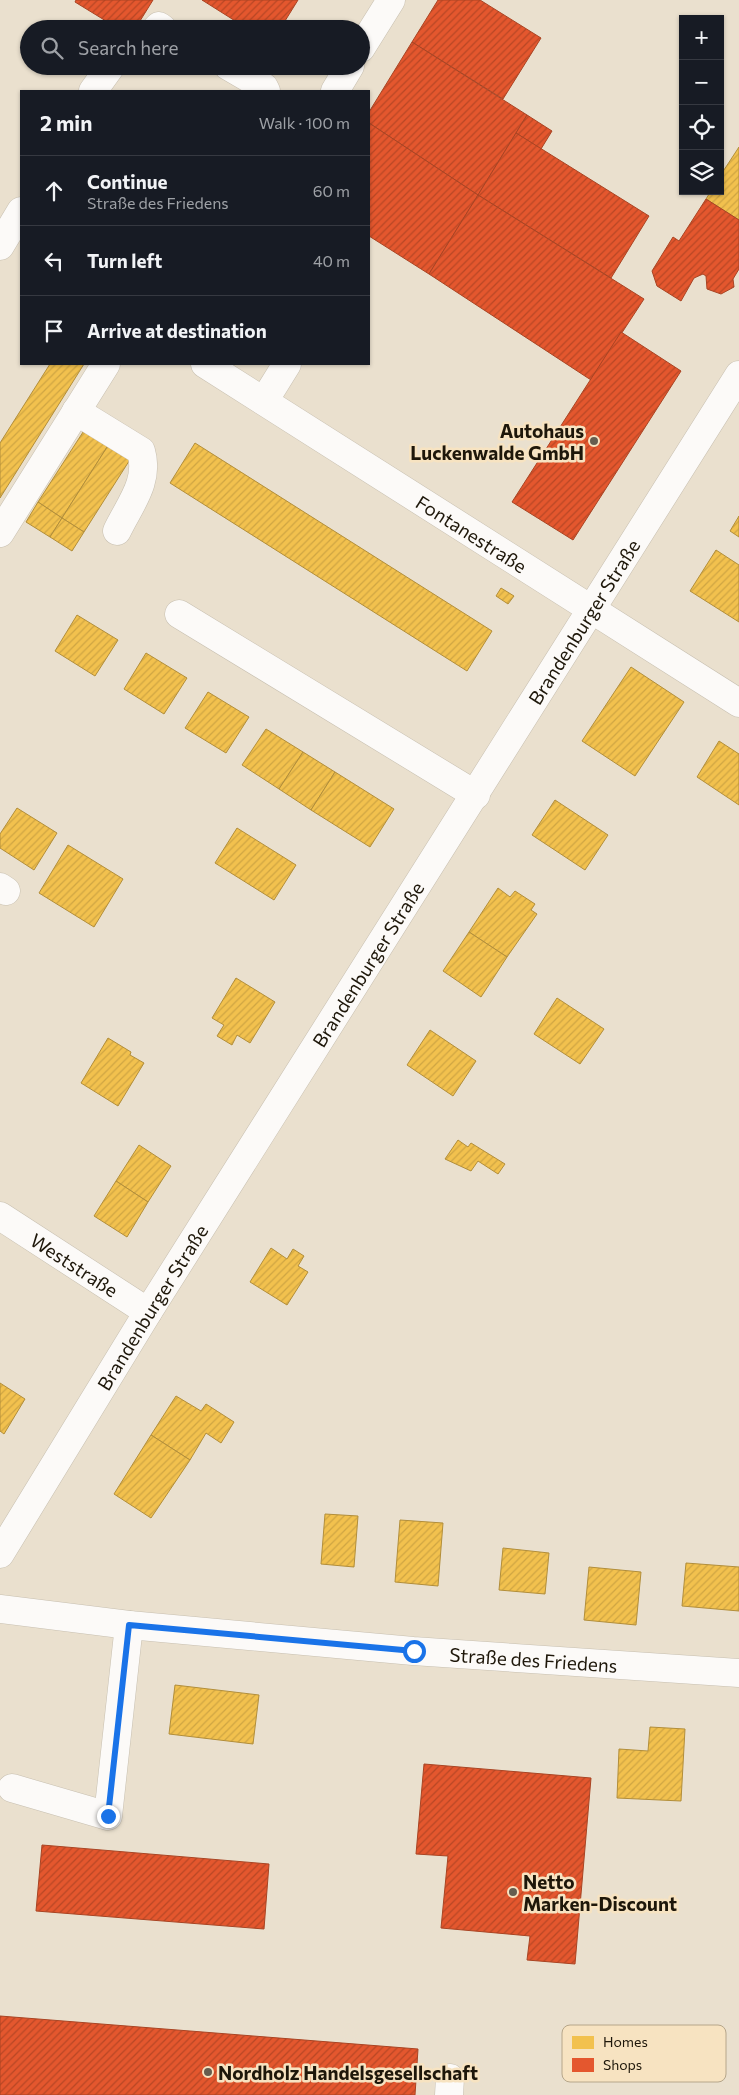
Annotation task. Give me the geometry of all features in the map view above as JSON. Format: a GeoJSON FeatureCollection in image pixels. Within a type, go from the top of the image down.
{"type":"FeatureCollection","features":[{"type":"Feature","properties":{"kind":"street"},"geometry":{"type":"LineString","coordinates":[[370,34],[391,0]]}},
{"type":"Feature","properties":{"kind":"street"},"geometry":{"type":"LineString","coordinates":[[94,90],[105,75]]}},
{"type":"Feature","properties":{"kind":"street"},"geometry":{"type":"LineString","coordinates":[[243,75],[264,87],[266,90]]}},
{"type":"Feature","properties":{"kind":"street"},"geometry":{"type":"LineString","coordinates":[[336,90],[345,75]]}},
{"type":"Feature","properties":{"kind":"street"},"geometry":{"type":"LineString","coordinates":[[7,240],[20,213]]}},
{"type":"Feature","properties":{"kind":"street"},"geometry":{"type":"LineString","coordinates":[[0,533],[105,365]]}},
{"type":"Feature","properties":{"kind":"street","name":"Fontanestraße"},"geometry":{"type":"LineString","coordinates":[[207,365],[739,703]]}},
{"type":"Feature","properties":{"kind":"street"},"geometry":{"type":"LineString","coordinates":[[264,401],[286,365]]}},
{"type":"Feature","properties":{"kind":"street","name":"Brandenburger Straße"},"geometry":{"type":"LineString","coordinates":[[0,1554],[148,1312],[476,796],[739,375]]}},
{"type":"Feature","properties":{"kind":"street"},"geometry":{"type":"LineString","coordinates":[[76,411],[142,451],[145,465],[144,476],[117,531]]}},
{"type":"Feature","properties":{"kind":"street"},"geometry":{"type":"LineString","coordinates":[[179,614],[476,796]]}},
{"type":"Feature","properties":{"kind":"street","name":"Weststraße"},"geometry":{"type":"LineString","coordinates":[[0,1216],[148,1312]]}},
{"type":"Feature","properties":{"kind":"street","name":"Straße des Friedens"},"geometry":{"type":"LineString","coordinates":[[0,1609],[129,1625],[414,1651],[739,1673]]}},
{"type":"Feature","properties":{"kind":"street"},"geometry":{"type":"LineString","coordinates":[[12,1788],[108,1816],[129,1625]]}},
{"type":"Feature","properties":{"kind":"building: Homes"},"geometry":{"type":"Polygon","coordinates":[[[739,147],[739,220],[706,199],[708,195],[724,195],[724,170],[739,147]]]}},
{"type":"Feature","properties":{"kind":"building: Homes"},"geometry":{"type":"Polygon","coordinates":[[[49,365],[83,365],[0,498],[0,443],[49,365]]]}},
{"type":"Feature","properties":{"kind":"building: Homes"},"geometry":{"type":"Polygon","coordinates":[[[85,429],[109,444],[62,518],[38,502],[85,429]]]}},
{"type":"Feature","properties":{"kind":"building: Homes"},"geometry":{"type":"Polygon","coordinates":[[[195,443],[492,631],[467,671],[170,483],[195,443]]]}},
{"type":"Feature","properties":{"kind":"building: Homes"},"geometry":{"type":"Polygon","coordinates":[[[109,444],[131,458],[84,532],[62,518],[109,444]]]}},
{"type":"Feature","properties":{"kind":"building: Homes"},"geometry":{"type":"Polygon","coordinates":[[[38,502],[62,518],[50,537],[26,522],[38,502]]]}},
{"type":"Feature","properties":{"kind":"building: Homes"},"geometry":{"type":"Polygon","coordinates":[[[739,516],[739,537],[730,531],[739,516]]]}},
{"type":"Feature","properties":{"kind":"building: Homes"},"geometry":{"type":"Polygon","coordinates":[[[62,518],[84,532],[72,551],[50,537],[62,518]]]}},
{"type":"Feature","properties":{"kind":"building: Homes"},"geometry":{"type":"Polygon","coordinates":[[[716,550],[739,565],[739,622],[690,591],[716,550]]]}},
{"type":"Feature","properties":{"kind":"building: Homes"},"geometry":{"type":"Polygon","coordinates":[[[501,588],[514,596],[508,604],[496,596],[501,588]]]}},
{"type":"Feature","properties":{"kind":"building: Homes"},"geometry":{"type":"Polygon","coordinates":[[[77,615],[118,640],[95,676],[55,651],[77,615]]]}},
{"type":"Feature","properties":{"kind":"building: Homes"},"geometry":{"type":"Polygon","coordinates":[[[146,653],[187,678],[164,714],[124,689],[146,653]]]}},
{"type":"Feature","properties":{"kind":"building: Homes"},"geometry":{"type":"Polygon","coordinates":[[[631,667],[684,702],[635,776],[582,741],[631,667]]]}},
{"type":"Feature","properties":{"kind":"building: Homes"},"geometry":{"type":"Polygon","coordinates":[[[208,692],[249,717],[226,753],[185,728],[208,692]]]}},
{"type":"Feature","properties":{"kind":"building: Homes"},"geometry":{"type":"Polygon","coordinates":[[[266,729],[303,752],[279,789],[242,765],[266,729]]]}},
{"type":"Feature","properties":{"kind":"building: Homes"},"geometry":{"type":"Polygon","coordinates":[[[719,741],[739,754],[739,805],[697,777],[719,741]]]}},
{"type":"Feature","properties":{"kind":"building: Homes"},"geometry":{"type":"Polygon","coordinates":[[[303,752],[335,772],[311,810],[279,789],[303,752]]]}},
{"type":"Feature","properties":{"kind":"building: Homes"},"geometry":{"type":"Polygon","coordinates":[[[335,772],[394,809],[370,847],[311,810],[335,772]]]}},
{"type":"Feature","properties":{"kind":"building: Homes"},"geometry":{"type":"Polygon","coordinates":[[[555,800],[608,835],[585,870],[532,835],[555,800]]]}},
{"type":"Feature","properties":{"kind":"building: Homes"},"geometry":{"type":"Polygon","coordinates":[[[17,808],[57,833],[34,870],[0,848],[0,834],[17,808]]]}},
{"type":"Feature","properties":{"kind":"building: Homes"},"geometry":{"type":"Polygon","coordinates":[[[237,828],[296,865],[274,900],[215,863],[237,828]]]}},
{"type":"Feature","properties":{"kind":"building: Homes"},"geometry":{"type":"Polygon","coordinates":[[[68,845],[123,879],[94,927],[39,893],[68,845]]]}},
{"type":"Feature","properties":{"kind":"building: Homes"},"geometry":{"type":"Polygon","coordinates":[[[498,888],[510,897],[515,891],[535,904],[531,910],[537,914],[507,957],[469,932],[498,888]]]}},
{"type":"Feature","properties":{"kind":"building: Homes"},"geometry":{"type":"Polygon","coordinates":[[[469,932],[507,957],[481,997],[443,971],[469,932]]]}},
{"type":"Feature","properties":{"kind":"building: Homes"},"geometry":{"type":"Polygon","coordinates":[[[236,978],[275,1002],[250,1043],[237,1035],[232,1045],[217,1036],[224,1025],[212,1018],[236,978]]]}},
{"type":"Feature","properties":{"kind":"building: Homes"},"geometry":{"type":"Polygon","coordinates":[[[557,998],[604,1029],[580,1064],[534,1034],[557,998]]]}},
{"type":"Feature","properties":{"kind":"building: Homes"},"geometry":{"type":"Polygon","coordinates":[[[430,1030],[476,1061],[453,1096],[407,1065],[430,1030]]]}},
{"type":"Feature","properties":{"kind":"building: Homes"},"geometry":{"type":"Polygon","coordinates":[[[108,1038],[131,1052],[130,1055],[144,1063],[118,1106],[81,1083],[108,1038]]]}},
{"type":"Feature","properties":{"kind":"building: Homes"},"geometry":{"type":"Polygon","coordinates":[[[458,1140],[468,1147],[471,1143],[505,1164],[498,1174],[478,1161],[471,1171],[445,1159],[458,1140]]]}},
{"type":"Feature","properties":{"kind":"building: Homes"},"geometry":{"type":"Polygon","coordinates":[[[139,1145],[171,1166],[148,1202],[116,1181],[139,1145]]]}},
{"type":"Feature","properties":{"kind":"building: Homes"},"geometry":{"type":"Polygon","coordinates":[[[116,1181],[148,1202],[127,1237],[94,1216],[116,1181]]]}},
{"type":"Feature","properties":{"kind":"building: Homes"},"geometry":{"type":"Polygon","coordinates":[[[271,1248],[287,1259],[293,1249],[304,1256],[298,1266],[308,1272],[287,1305],[250,1282],[271,1248]]]}},
{"type":"Feature","properties":{"kind":"building: Homes"},"geometry":{"type":"Polygon","coordinates":[[[0,1383],[25,1399],[4,1434],[0,1431],[0,1383]]]}},
{"type":"Feature","properties":{"kind":"building: Homes"},"geometry":{"type":"Polygon","coordinates":[[[176,1396],[201,1411],[206,1404],[234,1422],[221,1443],[206,1433],[190,1460],[151,1435],[176,1396]]]}},
{"type":"Feature","properties":{"kind":"building: Homes"},"geometry":{"type":"Polygon","coordinates":[[[151,1435],[190,1460],[151,1518],[114,1494],[151,1435]]]}},
{"type":"Feature","properties":{"kind":"building: Homes"},"geometry":{"type":"Polygon","coordinates":[[[325,1514],[358,1516],[354,1567],[321,1564],[325,1514]]]}},
{"type":"Feature","properties":{"kind":"building: Homes"},"geometry":{"type":"Polygon","coordinates":[[[400,1520],[443,1523],[438,1586],[395,1582],[400,1520]]]}},
{"type":"Feature","properties":{"kind":"building: Homes"},"geometry":{"type":"Polygon","coordinates":[[[503,1548],[549,1553],[545,1594],[499,1590],[503,1548]]]}},
{"type":"Feature","properties":{"kind":"building: Homes"},"geometry":{"type":"Polygon","coordinates":[[[686,1563],[739,1567],[739,1611],[682,1606],[686,1563]]]}},
{"type":"Feature","properties":{"kind":"building: Homes"},"geometry":{"type":"Polygon","coordinates":[[[589,1567],[641,1572],[636,1625],[584,1620],[589,1567]]]}},
{"type":"Feature","properties":{"kind":"building: Homes"},"geometry":{"type":"Polygon","coordinates":[[[175,1685],[259,1695],[253,1744],[169,1734],[175,1685]]]}},
{"type":"Feature","properties":{"kind":"building: Homes"},"geometry":{"type":"Polygon","coordinates":[[[650,1727],[685,1729],[681,1801],[617,1798],[619,1749],[648,1751],[650,1727]]]}},
{"type":"Feature","properties":{"kind":"building: Shops"},"geometry":{"type":"Polygon","coordinates":[[[76,0],[153,0],[141,20],[104,20],[75,2],[76,0]]]}},
{"type":"Feature","properties":{"kind":"building: Shops"},"geometry":{"type":"Polygon","coordinates":[[[202,0],[298,0],[286,20],[234,20],[202,0]]]}},
{"type":"Feature","properties":{"kind":"building: Shops"},"geometry":{"type":"Polygon","coordinates":[[[438,0],[480,0],[541,38],[503,99],[412,42],[438,0]]]}},
{"type":"Feature","properties":{"kind":"building: Shops"},"geometry":{"type":"Polygon","coordinates":[[[412,42],[527,115],[478,195],[370,124],[370,110],[412,42]]]}},
{"type":"Feature","properties":{"kind":"building: Shops"},"geometry":{"type":"Polygon","coordinates":[[[527,115],[552,131],[541,149],[516,133],[527,115]]]}},
{"type":"Feature","properties":{"kind":"building: Shops"},"geometry":{"type":"Polygon","coordinates":[[[370,124],[478,195],[429,274],[370,237],[370,124]]]}},
{"type":"Feature","properties":{"kind":"building: Shops"},"geometry":{"type":"Polygon","coordinates":[[[516,133],[649,216],[611,278],[478,195],[516,133]]]}},
{"type":"Feature","properties":{"kind":"building: Shops"},"geometry":{"type":"Polygon","coordinates":[[[478,195],[644,299],[591,380],[429,274],[478,195]]]}},
{"type":"Feature","properties":{"kind":"building: Shops"},"geometry":{"type":"Polygon","coordinates":[[[706,199],[739,220],[739,269],[733,279],[734,287],[721,294],[707,289],[706,276],[703,274],[694,278],[681,301],[657,286],[652,271],[673,237],[679,241],[706,199]]]}},
{"type":"Feature","properties":{"kind":"building: Shops","name":"Autohaus Luckenwalde GmbH"},"geometry":{"type":"Polygon","coordinates":[[[621,332],[681,371],[573,540],[512,502],[621,332]]]}},
{"type":"Feature","properties":{"kind":"building: Shops","name":"Netto Marken-Discount"},"geometry":{"type":"Polygon","coordinates":[[[424,1764],[591,1778],[575,1964],[527,1960],[530,1936],[441,1928],[448,1856],[416,1854],[424,1764]]]}},
{"type":"Feature","properties":{"kind":"building: Shops"},"geometry":{"type":"Polygon","coordinates":[[[42,1845],[269,1864],[264,1929],[36,1911],[42,1845]]]}},
{"type":"Feature","properties":{"kind":"building: Shops","name":"Nordholz Handelsgesellschaft"},"geometry":{"type":"Polygon","coordinates":[[[0,2016],[418,2049],[415,2095],[0,2095],[0,2016]]]}},
{"type":"Feature","properties":{"kind":"place","name":"Autohaus Luckenwalde GmbH"},"geometry":{"type":"Point","coordinates":[594,441]}},
{"type":"Feature","properties":{"kind":"place","name":"Netto Marken-Discount"},"geometry":{"type":"Point","coordinates":[513,1892]}},
{"type":"Feature","properties":{"kind":"place","name":"Nordholz Handelsgesellschaft"},"geometry":{"type":"Point","coordinates":[208,2072]}},
{"type":"Feature","properties":{"kind":"route"},"geometry":{"type":"LineString","coordinates":[[108,1816],[129,1625],[414,1651]]}}]}
